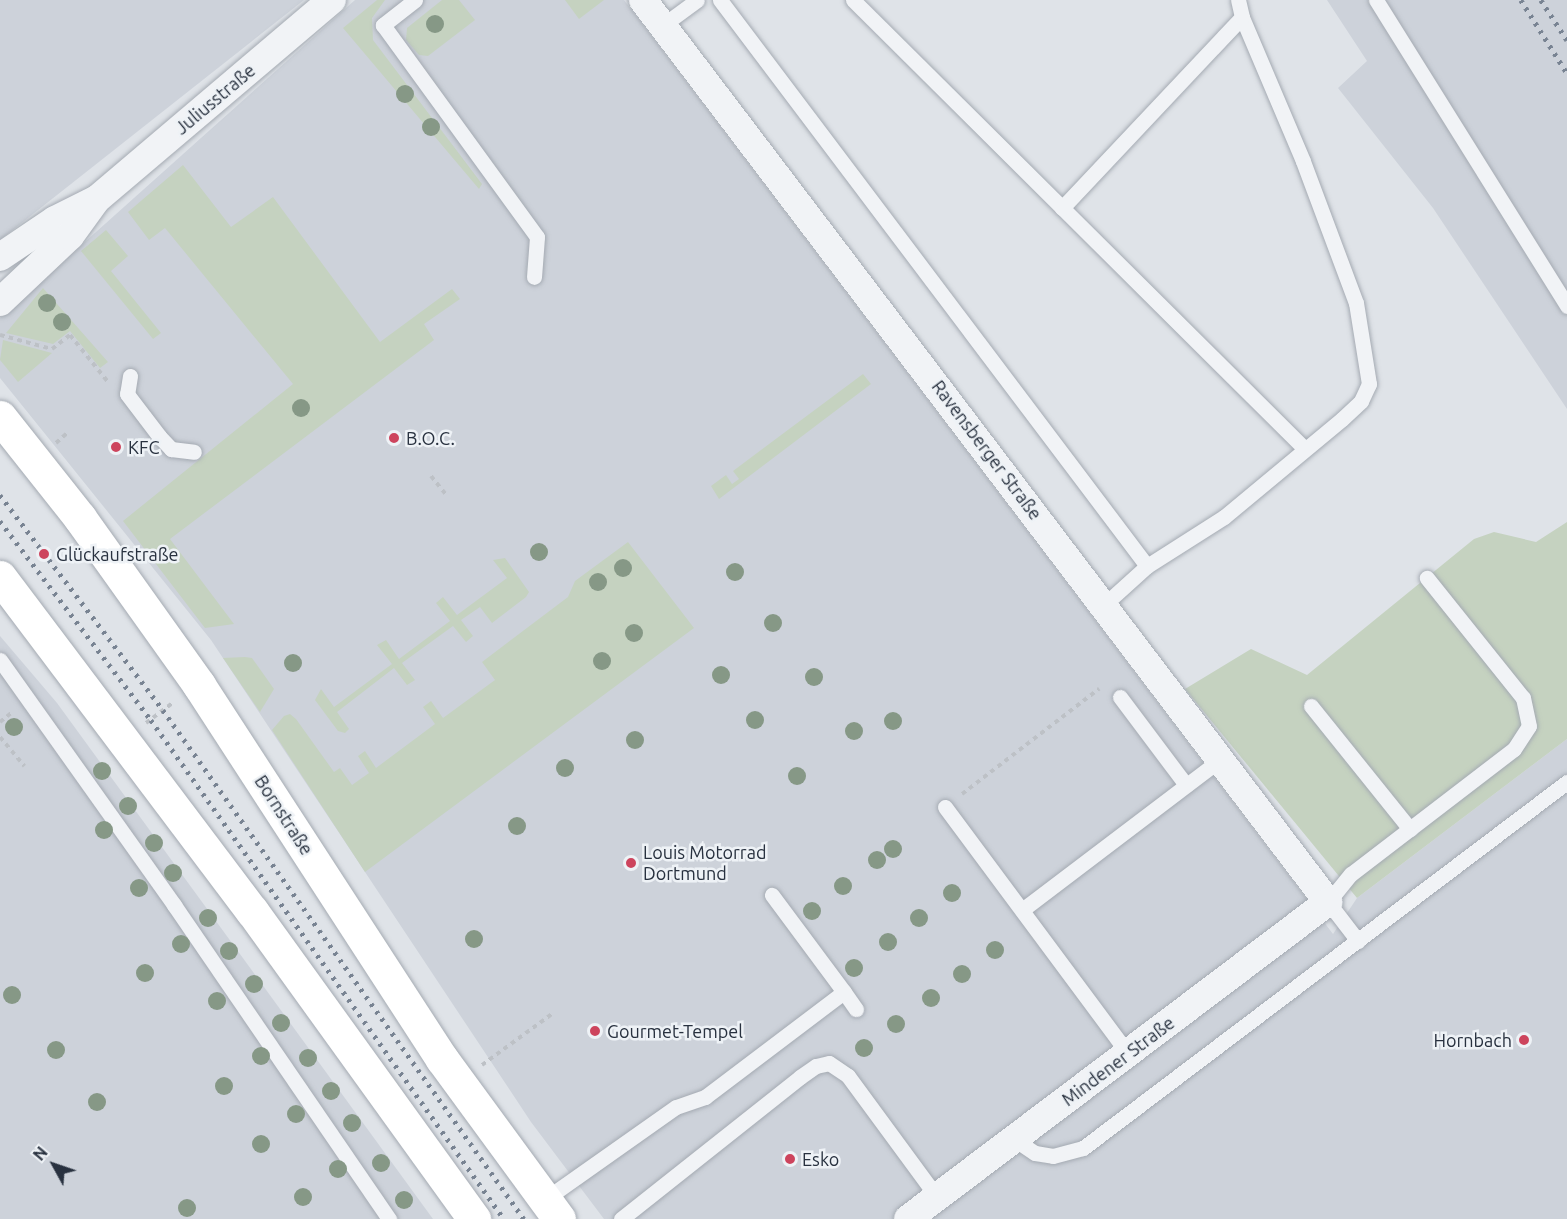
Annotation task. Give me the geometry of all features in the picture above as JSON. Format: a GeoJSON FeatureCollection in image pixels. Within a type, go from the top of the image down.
{"type":"FeatureCollection","features":[{"type":"Feature","properties":{"kind":"main road","name":"Bornstraße"},"geometry":{"type":"LineString","coordinates":[[0,417],[80,518],[199,685],[436,1050],[551,1209]]}},
{"type":"Feature","properties":{"kind":"main road"},"geometry":{"type":"LineString","coordinates":[[0,577],[123,740],[474,1219]]}},
{"type":"Feature","properties":{"kind":"street","name":"Juliusstraße"},"geometry":{"type":"LineString","coordinates":[[0,302],[70,236],[97,199],[332,0]]}},
{"type":"Feature","properties":{"kind":"street","name":"Ravensberger Straße"},"geometry":{"type":"LineString","coordinates":[[643,0],[1105,604],[1328,902]]}},
{"type":"Feature","properties":{"kind":"street","name":"Juliusstraße"},"geometry":{"type":"LineString","coordinates":[[0,258],[55,220],[97,199]]}},
{"type":"Feature","properties":{"kind":"street","name":"Mindener Straße"},"geometry":{"type":"LineString","coordinates":[[908,1219],[1328,902]]}},
{"type":"Feature","properties":{"kind":"lane"},"geometry":{"type":"LineString","coordinates":[[416,0],[383,26],[537,237],[534,277]]}},
{"type":"Feature","properties":{"kind":"lane"},"geometry":{"type":"LineString","coordinates":[[663,25],[697,0]]}},
{"type":"Feature","properties":{"kind":"lane"},"geometry":{"type":"LineString","coordinates":[[720,0],[1147,566]]}},
{"type":"Feature","properties":{"kind":"lane"},"geometry":{"type":"LineString","coordinates":[[854,0],[1304,448]]}},
{"type":"Feature","properties":{"kind":"lane"},"geometry":{"type":"LineString","coordinates":[[1105,604],[1147,566],[1224,517],[1361,401],[1369,384],[1368,364],[1356,303],[1303,161],[1242,17],[1238,0]]}},
{"type":"Feature","properties":{"kind":"lane"},"geometry":{"type":"LineString","coordinates":[[1376,0],[1567,306]]}},
{"type":"Feature","properties":{"kind":"lane"},"geometry":{"type":"LineString","coordinates":[[1062,208],[1242,17]]}},
{"type":"Feature","properties":{"kind":"lane"},"geometry":{"type":"LineString","coordinates":[[130,376],[127,394],[159,436],[171,449],[194,452]]}},
{"type":"Feature","properties":{"kind":"lane"},"geometry":{"type":"LineString","coordinates":[[1358,941],[1328,902],[1351,874],[1514,749],[1529,726],[1523,698],[1427,578]]}},
{"type":"Feature","properties":{"kind":"lane"},"geometry":{"type":"LineString","coordinates":[[0,660],[168,896],[389,1219]]}},
{"type":"Feature","properties":{"kind":"lane"},"geometry":{"type":"LineString","coordinates":[[1120,697],[1186,785]]}},
{"type":"Feature","properties":{"kind":"lane"},"geometry":{"type":"LineString","coordinates":[[1311,706],[1410,829]]}},
{"type":"Feature","properties":{"kind":"lane"},"geometry":{"type":"LineString","coordinates":[[1022,910],[1221,759]]}},
{"type":"Feature","properties":{"kind":"lane"},"geometry":{"type":"LineString","coordinates":[[1014,1139],[1035,1153],[1053,1156],[1083,1148],[1567,782]]}},
{"type":"Feature","properties":{"kind":"lane"},"geometry":{"type":"LineString","coordinates":[[945,807],[1128,1053]]}},
{"type":"Feature","properties":{"kind":"lane"},"geometry":{"type":"LineString","coordinates":[[772,895],[856,1009]]}},
{"type":"Feature","properties":{"kind":"lane"},"geometry":{"type":"LineString","coordinates":[[551,1209],[676,1107],[705,1097],[844,992]]}},
{"type":"Feature","properties":{"kind":"lane"},"geometry":{"type":"LineString","coordinates":[[621,1219],[800,1077],[816,1066],[829,1063],[848,1076],[937,1197]]}},
{"type":"Feature","properties":{"kind":"path"},"geometry":{"type":"LineString","coordinates":[[0,335],[52,349],[70,335],[113,388]]}},
{"type":"Feature","properties":{"kind":"path"},"geometry":{"type":"LineString","coordinates":[[54,446],[67,433]]}},
{"type":"Feature","properties":{"kind":"path"},"geometry":{"type":"LineString","coordinates":[[432,476],[447,496]]}},
{"type":"Feature","properties":{"kind":"path"},"geometry":{"type":"LineString","coordinates":[[123,740],[199,685]]}},
{"type":"Feature","properties":{"kind":"path"},"geometry":{"type":"LineString","coordinates":[[945,807],[1102,687],[1114,702],[1120,697]]}},
{"type":"Feature","properties":{"kind":"path"},"geometry":{"type":"LineString","coordinates":[[0,737],[24,766]]}},
{"type":"Feature","properties":{"kind":"path"},"geometry":{"type":"LineString","coordinates":[[477,1069],[552,1014]]}},
{"type":"Feature","properties":{"kind":"shaded area"},"geometry":{"type":"Polygon","coordinates":[[[0,0],[304,0],[0,240],[0,0]]]}},
{"type":"Feature","properties":{"kind":"shaded area"},"geometry":{"type":"Polygon","coordinates":[[[355,0],[624,0],[1333,934],[1357,898],[1567,739],[1567,1219],[604,1219],[531,1122],[211,640],[0,378],[0,318],[355,0]]]}},
{"type":"Feature","properties":{"kind":"shaded area"},"geometry":{"type":"Polygon","coordinates":[[[1327,0],[1567,0],[1567,409],[1433,208],[1338,88],[1367,61],[1327,0]]]}},
{"type":"Feature","properties":{"kind":"shaded area"},"geometry":{"type":"Polygon","coordinates":[[[0,636],[57,703],[433,1219],[0,1219],[0,636]]]}},
{"type":"Feature","properties":{"kind":"green space"},"geometry":{"type":"Polygon","coordinates":[[[377,0],[385,0],[372,18],[373,40],[482,184],[479,189],[343,28],[377,0]]]}},
{"type":"Feature","properties":{"kind":"green space"},"geometry":{"type":"Polygon","coordinates":[[[442,0],[459,0],[475,20],[428,56],[419,55],[406,40],[407,28],[442,0]]]}},
{"type":"Feature","properties":{"kind":"green space"},"geometry":{"type":"Polygon","coordinates":[[[565,0],[604,0],[579,19],[565,0]]]}},
{"type":"Feature","properties":{"kind":"green space"},"geometry":{"type":"Polygon","coordinates":[[[183,165],[231,227],[273,197],[380,342],[452,289],[460,299],[424,324],[434,340],[170,539],[234,624],[205,628],[123,521],[293,384],[165,228],[149,240],[128,212],[183,165]]]}},
{"type":"Feature","properties":{"kind":"green space"},"geometry":{"type":"Polygon","coordinates":[[[106,230],[128,256],[111,271],[161,333],[153,339],[81,251],[106,230]]]}},
{"type":"Feature","properties":{"kind":"green space"},"geometry":{"type":"Polygon","coordinates":[[[43,288],[108,362],[100,368],[70,331],[53,344],[6,333],[43,288]]]}},
{"type":"Feature","properties":{"kind":"green space"},"geometry":{"type":"Polygon","coordinates":[[[3,340],[52,353],[18,382],[0,360],[3,340]]]}},
{"type":"Feature","properties":{"kind":"green space"},"geometry":{"type":"Polygon","coordinates":[[[863,374],[871,384],[719,499],[711,486],[726,475],[732,484],[739,479],[733,471],[863,374]]]}},
{"type":"Feature","properties":{"kind":"green space"},"geometry":{"type":"Polygon","coordinates":[[[1567,522],[1567,739],[1357,898],[1185,689],[1251,649],[1307,675],[1474,539],[1494,532],[1536,542],[1567,522]]]}},
{"type":"Feature","properties":{"kind":"green space"},"geometry":{"type":"Polygon","coordinates":[[[628,542],[694,628],[365,872],[272,730],[284,716],[290,714],[334,772],[340,768],[352,785],[369,773],[358,756],[365,751],[376,768],[435,724],[423,707],[431,701],[443,718],[495,680],[482,662],[568,597],[575,581],[628,542]]]}},
{"type":"Feature","properties":{"kind":"green space"},"geometry":{"type":"Polygon","coordinates":[[[505,558],[529,592],[526,597],[492,623],[480,607],[461,620],[473,636],[466,642],[453,626],[402,663],[415,680],[407,685],[394,668],[337,712],[349,729],[345,733],[338,731],[315,700],[321,689],[334,707],[392,664],[377,645],[386,640],[399,659],[450,621],[436,603],[443,597],[457,615],[507,578],[493,560],[505,558]]]}},
{"type":"Feature","properties":{"kind":"green space"},"geometry":{"type":"Polygon","coordinates":[[[223,658],[252,658],[274,689],[260,712],[223,658]]]}},
{"type":"Feature","properties":{"kind":"railway"},"geometry":{"type":"LineString","coordinates":[[1521,0],[1567,73]]}},
{"type":"Feature","properties":{"kind":"railway"},"geometry":{"type":"LineString","coordinates":[[1541,0],[1567,40]]}},
{"type":"Feature","properties":{"kind":"railway"},"geometry":{"type":"LineString","coordinates":[[0,495],[163,710],[524,1219]]}},
{"type":"Feature","properties":{"kind":"railway"},"geometry":{"type":"LineString","coordinates":[[0,521],[151,720],[504,1219]]}},
{"type":"Feature","properties":{"kind":"place","name":"B.O.C."},"geometry":{"type":"Point","coordinates":[394,438]}},
{"type":"Feature","properties":{"kind":"place","name":"KFC"},"geometry":{"type":"Point","coordinates":[116,447]}},
{"type":"Feature","properties":{"kind":"place","name":"Glückaufstraße"},"geometry":{"type":"Point","coordinates":[44,554]}},
{"type":"Feature","properties":{"kind":"place","name":"Louis Motorrad Dortmund"},"geometry":{"type":"Point","coordinates":[631,863]}},
{"type":"Feature","properties":{"kind":"place","name":"Gourmet-Tempel"},"geometry":{"type":"Point","coordinates":[595,1031]}},
{"type":"Feature","properties":{"kind":"place","name":"Hornbach"},"geometry":{"type":"Point","coordinates":[1524,1040]}},
{"type":"Feature","properties":{"kind":"place","name":"Esko"},"geometry":{"type":"Point","coordinates":[790,1159]}}]}
